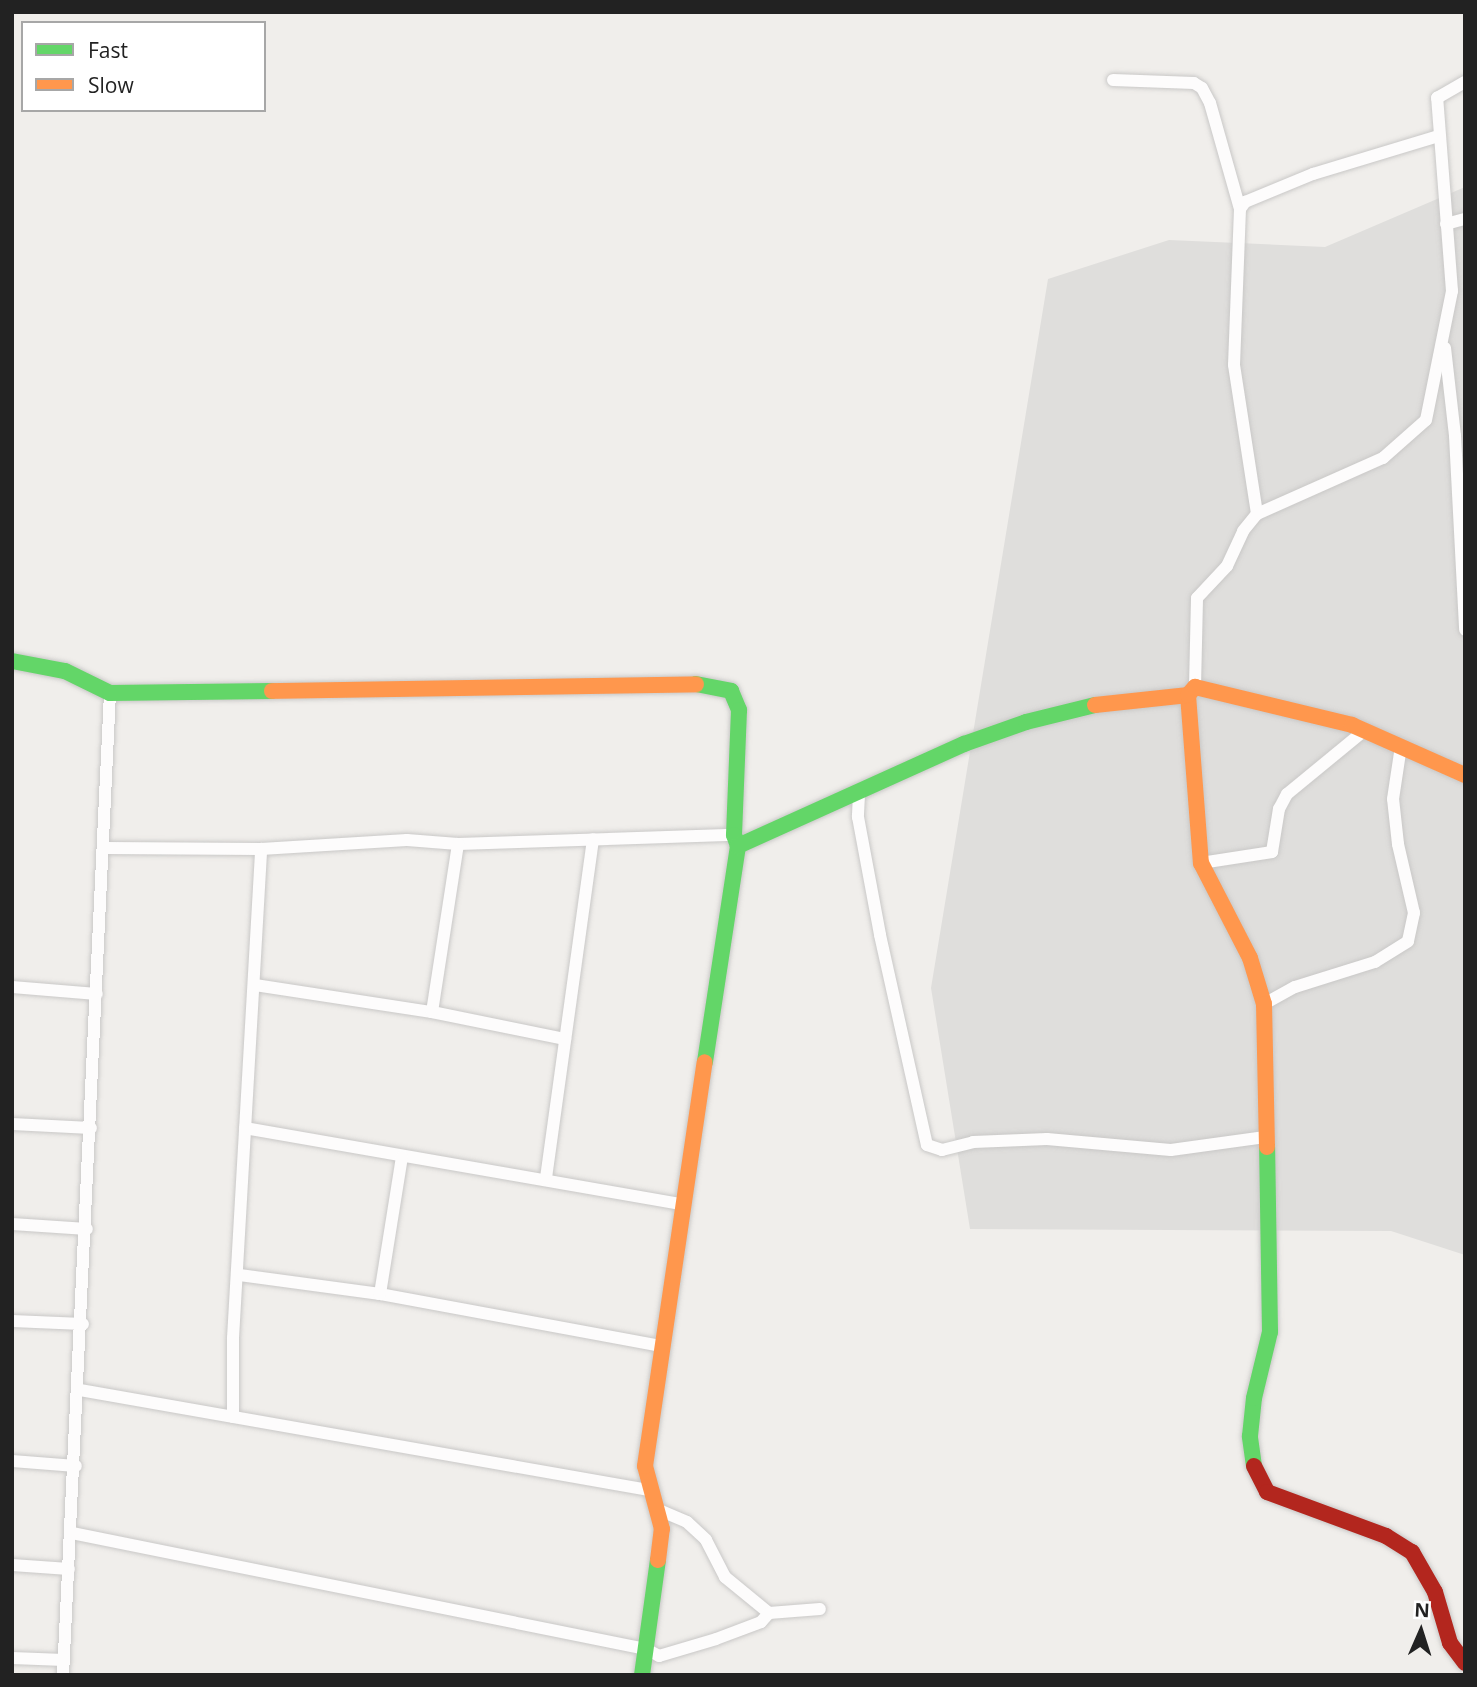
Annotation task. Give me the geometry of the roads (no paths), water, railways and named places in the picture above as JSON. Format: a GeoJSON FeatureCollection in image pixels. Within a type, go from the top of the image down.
{"type":"FeatureCollection","features":[{"type":"Feature","properties":{"kind":"street"},"geometry":{"type":"LineString","coordinates":[[1114,80],[1194,83],[1202,88],[1240,209],[1234,365],[1258,514]]}},
{"type":"Feature","properties":{"kind":"street"},"geometry":{"type":"LineString","coordinates":[[1465,82],[1437,98],[1452,291],[1426,419],[1406,439],[1355,474],[1258,514],[1244,531],[1227,566],[1197,598],[1191,691],[1201,863],[1250,958],[1264,1004],[1270,1332],[1254,1398],[1250,1436],[1255,1475],[1267,1492],[1386,1536],[1412,1552],[1435,1592],[1450,1643],[1465,1663]]}},
{"type":"Feature","properties":{"kind":"street"},"geometry":{"type":"LineString","coordinates":[[1240,209],[1245,202],[1313,174],[1439,136]]}},
{"type":"Feature","properties":{"kind":"street"},"geometry":{"type":"LineString","coordinates":[[1446,223],[1465,219]]}},
{"type":"Feature","properties":{"kind":"street"},"geometry":{"type":"LineString","coordinates":[[1444,334],[1455,436],[1465,630]]}},
{"type":"Feature","properties":{"kind":"street"},"geometry":{"type":"LineString","coordinates":[[12,661],[65,671],[110,693],[711,684],[732,691],[739,710],[736,840],[645,1466],[649,1490],[659,1510],[662,1529],[642,1675]]}},
{"type":"Feature","properties":{"kind":"street"},"geometry":{"type":"LineString","coordinates":[[104,848],[261,849],[407,840],[458,844],[593,839],[736,840],[859,795],[964,744],[1026,722],[1089,706],[1191,691],[1279,704],[1366,730],[1465,775]]}},
{"type":"Feature","properties":{"kind":"street"},"geometry":{"type":"LineString","coordinates":[[63,1675],[80,1390],[110,693]]}},
{"type":"Feature","properties":{"kind":"street"},"geometry":{"type":"LineString","coordinates":[[1201,863],[1272,852],[1279,809],[1287,794],[1304,776],[1335,759],[1366,730]]}},
{"type":"Feature","properties":{"kind":"street"},"geometry":{"type":"LineString","coordinates":[[1264,1004],[1295,987],[1375,962],[1408,941],[1414,913],[1398,844],[1393,799],[1401,746]]}},
{"type":"Feature","properties":{"kind":"street"},"geometry":{"type":"LineString","coordinates":[[859,795],[858,817],[880,934],[928,1145],[942,1150],[973,1142],[1047,1139],[1171,1150],[1265,1137]]}},
{"type":"Feature","properties":{"kind":"street"},"geometry":{"type":"LineString","coordinates":[[546,1178],[593,839]]}},
{"type":"Feature","properties":{"kind":"street"},"geometry":{"type":"LineString","coordinates":[[432,1012],[458,844]]}},
{"type":"Feature","properties":{"kind":"street"},"geometry":{"type":"LineString","coordinates":[[233,1417],[233,1338],[240,1275],[245,1128],[261,849]]}},
{"type":"Feature","properties":{"kind":"street"},"geometry":{"type":"LineString","coordinates":[[255,985],[432,1012],[565,1039]]}},
{"type":"Feature","properties":{"kind":"street"},"geometry":{"type":"LineString","coordinates":[[12,987],[97,994]]}},
{"type":"Feature","properties":{"kind":"street"},"geometry":{"type":"LineString","coordinates":[[12,1124],[91,1128]]}},
{"type":"Feature","properties":{"kind":"street"},"geometry":{"type":"LineString","coordinates":[[245,1128],[402,1157],[546,1178],[682,1204]]}},
{"type":"Feature","properties":{"kind":"street"},"geometry":{"type":"LineString","coordinates":[[380,1294],[402,1157]]}},
{"type":"Feature","properties":{"kind":"street"},"geometry":{"type":"LineString","coordinates":[[12,1224],[87,1229]]}},
{"type":"Feature","properties":{"kind":"street"},"geometry":{"type":"LineString","coordinates":[[240,1275],[380,1294],[661,1346]]}},
{"type":"Feature","properties":{"kind":"street"},"geometry":{"type":"LineString","coordinates":[[12,1321],[83,1324]]}},
{"type":"Feature","properties":{"kind":"street"},"geometry":{"type":"LineString","coordinates":[[80,1390],[649,1490]]}},
{"type":"Feature","properties":{"kind":"street"},"geometry":{"type":"LineString","coordinates":[[12,1461],[76,1465]]}},
{"type":"Feature","properties":{"kind":"street"},"geometry":{"type":"LineString","coordinates":[[659,1510],[697,1531],[725,1577],[769,1613],[820,1609]]}},
{"type":"Feature","properties":{"kind":"street"},"geometry":{"type":"LineString","coordinates":[[72,1533],[646,1649],[659,1656],[761,1622],[769,1613]]}},
{"type":"Feature","properties":{"kind":"street"},"geometry":{"type":"LineString","coordinates":[[12,1565],[69,1569]]}},
{"type":"Feature","properties":{"kind":"street"},"geometry":{"type":"LineString","coordinates":[[12,1658],[64,1660]]}}]}
